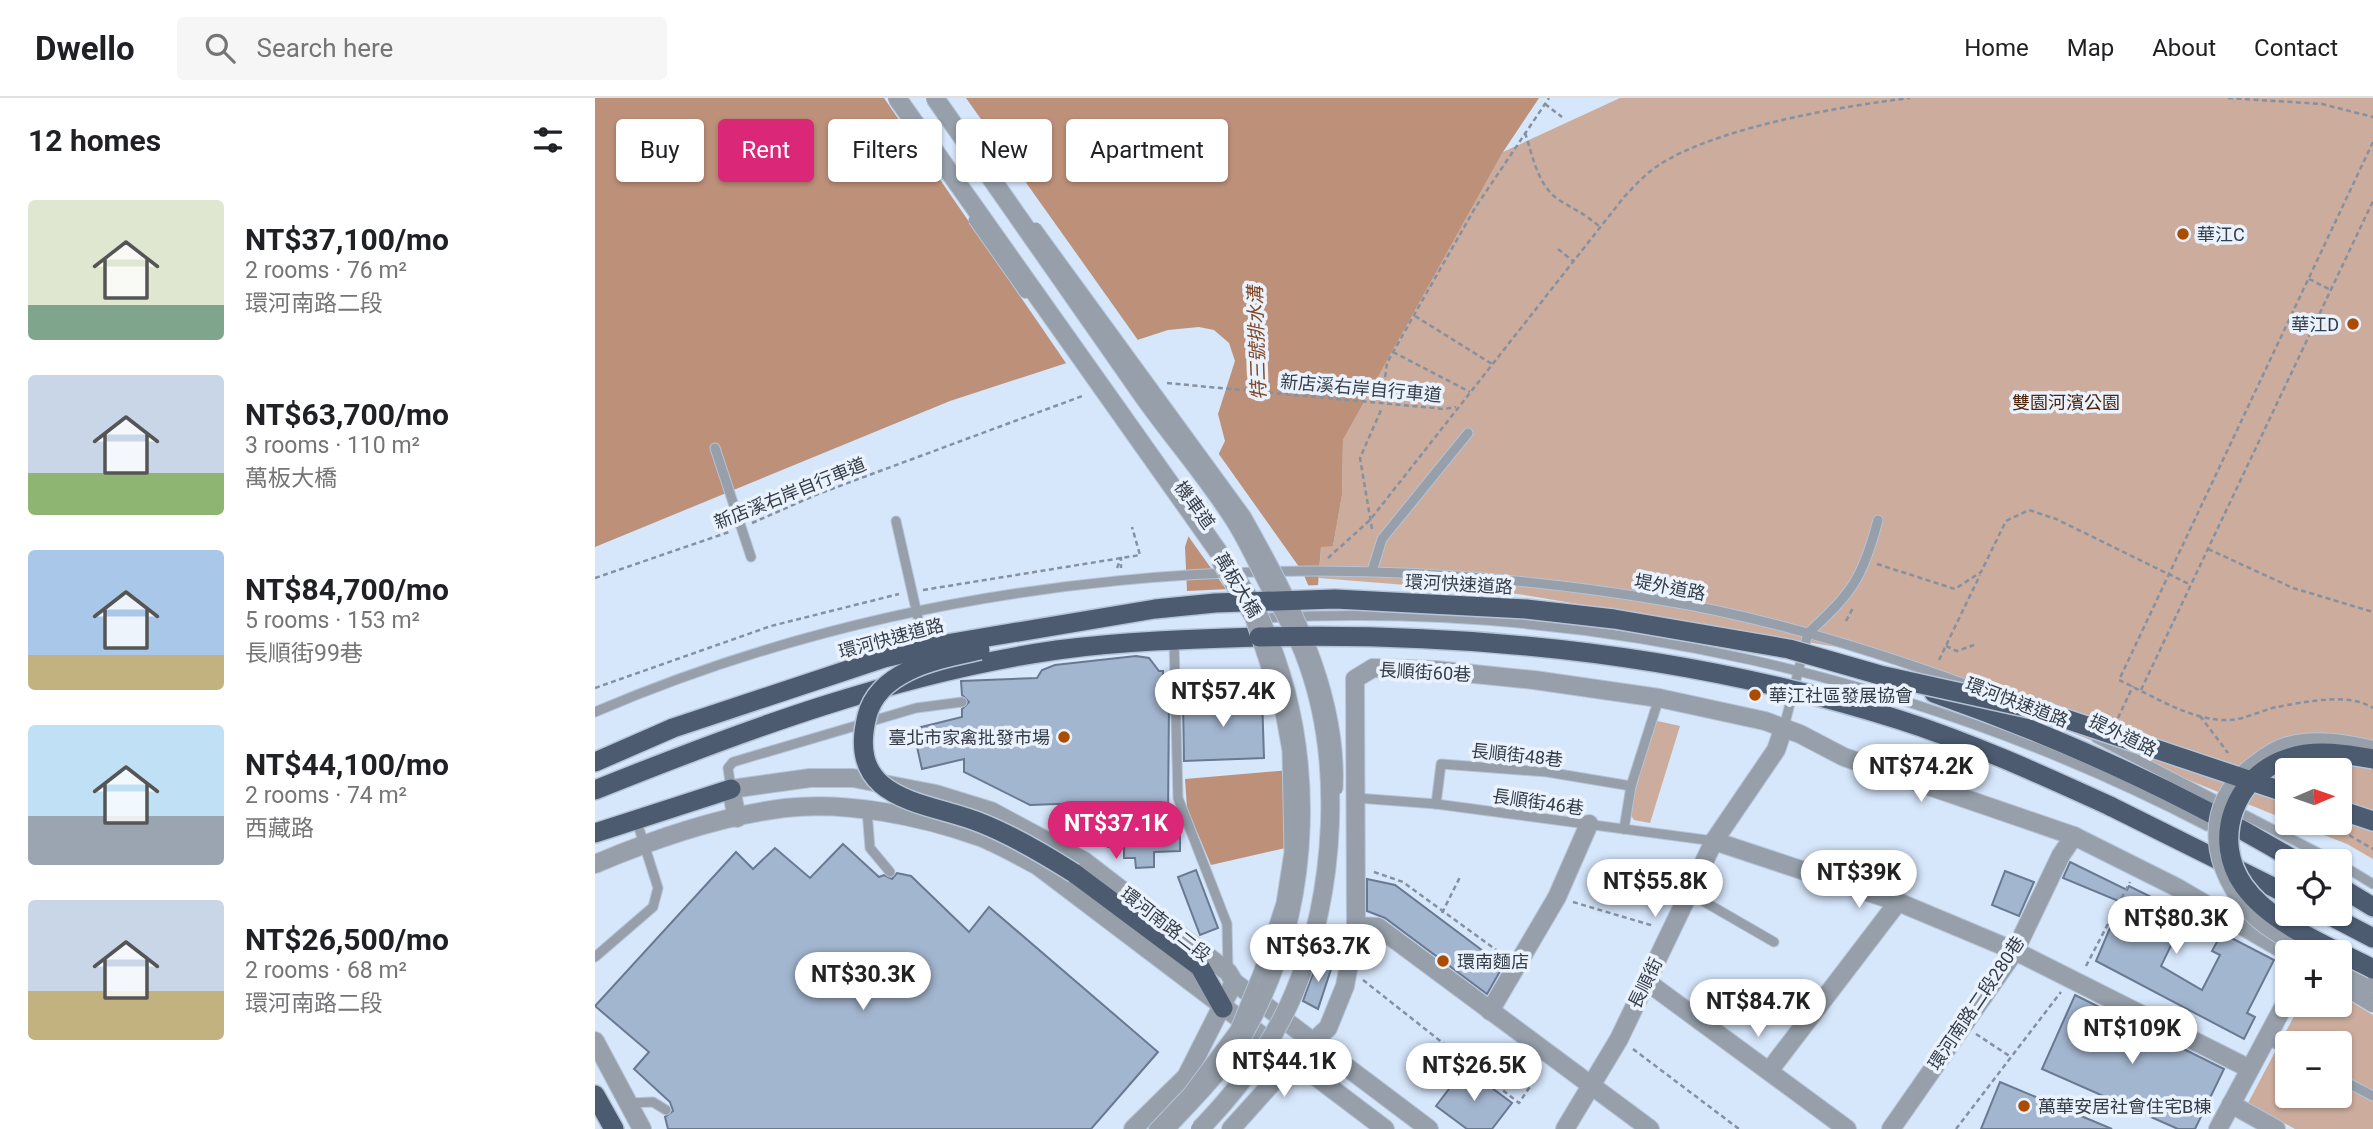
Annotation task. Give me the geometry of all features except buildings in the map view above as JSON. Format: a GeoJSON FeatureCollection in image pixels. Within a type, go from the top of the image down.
{"type":"FeatureCollection","features":[{"type":"Feature","properties":{"kind":"highway","name":"環河快速道路"},"geometry":{"type":"LineString","coordinates":[[595,762],[673,728],[884,658],[1039,626],[1155,609],[1215,603],[1335,599],[1526,609],[1699,632],[1789,649],[1880,675],[2033,728],[2160,786],[2231,822],[2276,849]]}},
{"type":"Feature","properties":{"kind":"highway"},"geometry":{"type":"LineString","coordinates":[[1155,609],[943,659],[904,672],[877,695],[868,710],[864,747],[873,773],[899,798],[959,816],[1015,838],[1075,873],[1200,967],[1223,1009]]}},
{"type":"Feature","properties":{"kind":"highway"},"geometry":{"type":"LineString","coordinates":[[595,790],[715,741],[931,675],[1055,651],[1174,640],[1259,636],[1402,636],[1515,643],[1611,653],[1703,669],[1804,692],[1902,721],[2031,769],[2275,888]]}},
{"type":"Feature","properties":{"kind":"highway"},"geometry":{"type":"LineString","coordinates":[[1880,675],[2039,710],[2275,789]]}},
{"type":"Feature","properties":{"kind":"highway"},"geometry":{"type":"LineString","coordinates":[[2373,760],[2348,754],[2313,753],[2287,758],[2262,773],[2238,795],[2228,825],[2229,855],[2243,885],[2260,905],[2373,970]]}},
{"type":"Feature","properties":{"kind":"highway"},"geometry":{"type":"LineString","coordinates":[[595,833],[731,789]]}},
{"type":"Feature","properties":{"kind":"highway"},"geometry":{"type":"LineString","coordinates":[[2352,820],[2373,821]]}},
{"type":"Feature","properties":{"kind":"highway"},"geometry":{"type":"LineString","coordinates":[[2352,894],[2373,907]]}},
{"type":"Feature","properties":{"kind":"highway"},"geometry":{"type":"LineString","coordinates":[[2350,926],[2373,938]]}},
{"type":"Feature","properties":{"kind":"highway"},"geometry":{"type":"LineString","coordinates":[[595,1095],[614,1129]]}},
{"type":"Feature","properties":{"kind":"street","name":"萬板大橋"},"geometry":{"type":"LineString","coordinates":[[897,98],[1227,564],[1258,614],[1289,704],[1298,750],[1302,805],[1300,853],[1282,942],[1271,976],[1243,1036],[1194,1098],[1165,1129]]}},
{"type":"Feature","properties":{"kind":"street","name":"萬板大橋"},"geometry":{"type":"LineString","coordinates":[[935,98],[1151,408],[1236,523],[1291,625],[1305,657],[1321,709],[1331,767],[1328,839],[1318,913],[1305,960],[1276,1028],[1255,1062],[1200,1129]]}},
{"type":"Feature","properties":{"kind":"street","name":"長順街60巷"},"geometry":{"type":"LineString","coordinates":[[1231,1129],[1293,1060],[1328,1028],[1349,970],[1356,926],[1355,679],[1373,668],[1435,670],[1534,680],[1659,698],[1784,727],[1844,757],[2074,836],[2137,867],[2275,945]]}},
{"type":"Feature","properties":{"kind":"street","name":"長順街"},"geometry":{"type":"LineString","coordinates":[[1565,1129],[1619,1039],[1714,841],[1776,750],[1784,727]]}},
{"type":"Feature","properties":{"kind":"street"},"geometry":{"type":"LineString","coordinates":[[2295,940],[2257,918],[2226,876],[2218,851],[2218,820],[2228,794],[2245,772],[2288,746],[2336,744],[2373,750]]}},
{"type":"Feature","properties":{"kind":"street","name":"環河南路二段"},"geometry":{"type":"LineString","coordinates":[[731,789],[810,778],[853,778],[936,794],[991,811],[1084,861],[1313,1043],[1429,1129]]}},
{"type":"Feature","properties":{"kind":"street"},"geometry":{"type":"LineString","coordinates":[[731,789],[737,818]]}},
{"type":"Feature","properties":{"kind":"street","name":"環河南路二段"},"geometry":{"type":"LineString","coordinates":[[595,864],[644,845],[737,818],[785,808],[867,811],[929,822],[981,838],[1038,866],[1384,1129]]}},
{"type":"Feature","properties":{"kind":"street"},"geometry":{"type":"LineString","coordinates":[[981,838],[991,811]]}},
{"type":"Feature","properties":{"kind":"street"},"geometry":{"type":"LineString","coordinates":[[1490,1010],[1557,897],[1589,824]]}},
{"type":"Feature","properties":{"kind":"street","name":"環河南路二段280巷"},"geometry":{"type":"LineString","coordinates":[[1891,1129],[2015,951],[2061,855],[2074,836]]}},
{"type":"Feature","properties":{"kind":"street"},"geometry":{"type":"LineString","coordinates":[[1714,841],[1898,902],[2015,951],[2250,1069]]}},
{"type":"Feature","properties":{"kind":"street"},"geometry":{"type":"LineString","coordinates":[[1769,1071],[1898,902]]}},
{"type":"Feature","properties":{"kind":"street"},"geometry":{"type":"LineString","coordinates":[[1356,926],[1378,927],[1650,1129]]}},
{"type":"Feature","properties":{"kind":"street"},"geometry":{"type":"LineString","coordinates":[[2352,972],[2373,983]]}},
{"type":"Feature","properties":{"kind":"street"},"geometry":{"type":"LineString","coordinates":[[1133,1129],[1186,1077],[1223,1009],[1231,977]]}},
{"type":"Feature","properties":{"kind":"street"},"geometry":{"type":"LineString","coordinates":[[1646,981],[1847,1129]]}},
{"type":"Feature","properties":{"kind":"street"},"geometry":{"type":"LineString","coordinates":[[2352,990],[2373,1003]]}},
{"type":"Feature","properties":{"kind":"street"},"geometry":{"type":"LineString","coordinates":[[2218,1129],[2278,1017]]}},
{"type":"Feature","properties":{"kind":"street"},"geometry":{"type":"LineString","coordinates":[[595,1041],[642,1129]]}},
{"type":"Feature","properties":{"kind":"street"},"geometry":{"type":"LineString","coordinates":[[2231,1104],[2276,1129]]}},
{"type":"Feature","properties":{"kind":"lane","name":"機車道"},"geometry":{"type":"LineString","coordinates":[[887,98],[1213,557],[1250,619],[1279,707],[1287,751],[1289,805],[1289,852],[1281,903],[1259,970],[1235,1029],[1188,1092],[1153,1129]]}},
{"type":"Feature","properties":{"kind":"lane","name":"機車道"},"geometry":{"type":"LineString","coordinates":[[943,98],[1246,515],[1316,654],[1330,701],[1339,767],[1335,846],[1325,919],[1293,1012],[1247,1085],[1208,1129]]}},
{"type":"Feature","properties":{"kind":"lane"},"geometry":{"type":"LineString","coordinates":[[1372,571],[1382,539],[1468,433]]}},
{"type":"Feature","properties":{"kind":"lane"},"geometry":{"type":"LineString","coordinates":[[715,448],[751,557]]}},
{"type":"Feature","properties":{"kind":"lane"},"geometry":{"type":"LineString","coordinates":[[1784,727],[1808,633],[1841,605],[1867,564],[1878,520]]}},
{"type":"Feature","properties":{"kind":"lane"},"geometry":{"type":"LineString","coordinates":[[896,521],[931,675]]}},
{"type":"Feature","properties":{"kind":"lane","name":"堤外道路"},"geometry":{"type":"LineString","coordinates":[[595,712],[719,666],[916,611],[1113,581],[1372,571],[1522,580],[1663,600],[1808,633]]}},
{"type":"Feature","properties":{"kind":"lane"},"geometry":{"type":"LineString","coordinates":[[1266,618],[1334,614],[1531,624],[1594,631],[1692,648],[1855,686],[2048,752],[2207,826]]}},
{"type":"Feature","properties":{"kind":"lane","name":"提外道路"},"geometry":{"type":"LineString","coordinates":[[1808,633],[1933,672],[2106,743],[2311,849]]}},
{"type":"Feature","properties":{"kind":"lane"},"geometry":{"type":"LineString","coordinates":[[1174,640],[1178,798],[1227,924],[1231,977]]}},
{"type":"Feature","properties":{"kind":"lane"},"geometry":{"type":"LineString","coordinates":[[712,712],[720,703],[829,667],[879,666],[926,652]]}},
{"type":"Feature","properties":{"kind":"lane"},"geometry":{"type":"LineString","coordinates":[[1624,829],[1631,786],[1659,698]]}},
{"type":"Feature","properties":{"kind":"lane"},"geometry":{"type":"LineString","coordinates":[[731,789],[728,768],[733,762],[916,708],[962,702]]}},
{"type":"Feature","properties":{"kind":"lane","name":"長順街48巷"},"geometry":{"type":"LineString","coordinates":[[1436,804],[1441,764],[1547,772],[1631,786]]}},
{"type":"Feature","properties":{"kind":"lane","name":"長順街46巷"},"geometry":{"type":"LineString","coordinates":[[1357,797],[1436,804],[1714,841]]}},
{"type":"Feature","properties":{"kind":"lane"},"geometry":{"type":"LineString","coordinates":[[867,811],[870,848],[890,872]]}},
{"type":"Feature","properties":{"kind":"lane"},"geometry":{"type":"LineString","coordinates":[[595,957],[653,907],[658,898],[658,888],[636,819]]}},
{"type":"Feature","properties":{"kind":"lane"},"geometry":{"type":"LineString","coordinates":[[2352,871],[2373,884]]}},
{"type":"Feature","properties":{"kind":"lane"},"geometry":{"type":"LineString","coordinates":[[1689,893],[1774,942]]}},
{"type":"Feature","properties":{"kind":"lane"},"geometry":{"type":"LineString","coordinates":[[2266,1039],[2275,1044]]}},
{"type":"Feature","properties":{"kind":"lane"},"geometry":{"type":"LineString","coordinates":[[2352,1085],[2373,1096]]}},
{"type":"Feature","properties":{"kind":"lane"},"geometry":{"type":"LineString","coordinates":[[626,1103],[653,1102],[666,1110]]}},
{"type":"Feature","properties":{"kind":"path"},"geometry":{"type":"LineString","coordinates":[[1384,394],[1385,373],[1393,352],[1475,208],[1549,98]]}},
{"type":"Feature","properties":{"kind":"path","name":"新店溪右岸自行車道"},"geometry":{"type":"LineString","coordinates":[[1162,383],[1444,409],[1459,406],[1645,174],[1695,147],[1787,120],[1910,98]]}},
{"type":"Feature","properties":{"kind":"path"},"geometry":{"type":"LineString","coordinates":[[2228,98],[2322,104],[2373,117]]}},
{"type":"Feature","properties":{"kind":"path"},"geometry":{"type":"LineString","coordinates":[[1545,104],[1562,117]]}},
{"type":"Feature","properties":{"kind":"path"},"geometry":{"type":"LineString","coordinates":[[1525,132],[1536,172],[1557,199],[1584,213],[1600,227]]}},
{"type":"Feature","properties":{"kind":"path"},"geometry":{"type":"LineString","coordinates":[[2373,142],[2119,680],[2200,716],[2230,720],[2277,707],[2340,699],[2365,703],[2373,708]]}},
{"type":"Feature","properties":{"kind":"path"},"geometry":{"type":"LineString","coordinates":[[2141,691],[2373,201]]}},
{"type":"Feature","properties":{"kind":"path"},"geometry":{"type":"LineString","coordinates":[[1557,249],[1573,261]]}},
{"type":"Feature","properties":{"kind":"path"},"geometry":{"type":"LineString","coordinates":[[2308,279],[2331,290]]}},
{"type":"Feature","properties":{"kind":"path"},"geometry":{"type":"LineString","coordinates":[[1414,315],[1492,364]]}},
{"type":"Feature","properties":{"kind":"path"},"geometry":{"type":"LineString","coordinates":[[1393,352],[1470,392]]}},
{"type":"Feature","properties":{"kind":"path","name":"新店溪右岸自行車道"},"geometry":{"type":"LineString","coordinates":[[595,578],[741,528],[818,494],[1090,394]]}},
{"type":"Feature","properties":{"kind":"path"},"geometry":{"type":"LineString","coordinates":[[1322,562],[1337,553],[1370,520],[1459,406]]}},
{"type":"Feature","properties":{"kind":"path"},"geometry":{"type":"LineString","coordinates":[[1381,410],[1360,458],[1372,529],[1382,539]]}},
{"type":"Feature","properties":{"kind":"path"},"geometry":{"type":"LineString","coordinates":[[1933,672],[2006,522],[2029,510],[2056,519],[2191,585]]}},
{"type":"Feature","properties":{"kind":"path"},"geometry":{"type":"LineString","coordinates":[[1121,558],[1140,555],[1132,527]]}},
{"type":"Feature","properties":{"kind":"path"},"geometry":{"type":"LineString","coordinates":[[2208,549],[2293,588],[2373,612]]}},
{"type":"Feature","properties":{"kind":"path"},"geometry":{"type":"LineString","coordinates":[[1876,564],[1955,589],[1981,572]]}},
{"type":"Feature","properties":{"kind":"path"},"geometry":{"type":"LineString","coordinates":[[1846,621],[1858,598]]}},
{"type":"Feature","properties":{"kind":"path"},"geometry":{"type":"LineString","coordinates":[[1945,646],[1957,651],[1974,645]]}},
{"type":"Feature","properties":{"kind":"path"},"geometry":{"type":"LineString","coordinates":[[2106,743],[2133,687]]}},
{"type":"Feature","properties":{"kind":"path"},"geometry":{"type":"LineString","coordinates":[[2352,831],[2373,849]]}},
{"type":"Feature","properties":{"kind":"path"},"geometry":{"type":"LineString","coordinates":[[1956,1129],[2098,947],[2137,867]]}},
{"type":"Feature","properties":{"kind":"path"},"geometry":{"type":"LineString","coordinates":[[1357,869],[1389,875],[1517,966]]}},
{"type":"Feature","properties":{"kind":"path"},"geometry":{"type":"LineString","coordinates":[[1442,913],[1460,877]]}},
{"type":"Feature","properties":{"kind":"path"},"geometry":{"type":"LineString","coordinates":[[1557,897],[1671,930]]}},
{"type":"Feature","properties":{"kind":"path"},"geometry":{"type":"LineString","coordinates":[[1349,970],[1519,1102],[1550,1057]]}},
{"type":"Feature","properties":{"kind":"path"},"geometry":{"type":"LineString","coordinates":[[1962,1026],[2011,1057]]}},
{"type":"Feature","properties":{"kind":"path"},"geometry":{"type":"LineString","coordinates":[[1619,1039],[1739,1129]]}},
{"type":"Feature","properties":{"kind":"green space","name":"雙園河濱公園"},"geometry":{"type":"Polygon","coordinates":[[[1620,98],[2373,98],[2373,859],[2324,835],[2352,835],[2352,758],[2275,758],[2275,815],[1879,654],[1518,594],[1319,578],[1321,546],[1333,546],[1342,495],[1343,440],[1503,152],[1620,98]]]}},
{"type":"Feature","properties":{"kind":"green space"},"geometry":{"type":"Polygon","coordinates":[[[1653,720],[1680,726],[1650,823],[1634,820],[1629,812],[1640,775],[1636,774],[1653,720]]]}},
{"type":"Feature","properties":{"kind":"green space"},"geometry":{"type":"Polygon","coordinates":[[[2352,1002],[2373,1015],[2373,1129],[2295,1129],[2248,1103],[2275,1052],[2275,1108],[2352,1108],[2352,1031],[2286,1031],[2294,1017],[2352,1017],[2352,1002]]]}},
{"type":"Feature","properties":{"kind":"water","name":"特三號排水溝"},"geometry":{"type":"Polygon","coordinates":[[[595,98],[1539,98],[1503,152],[1343,440],[1342,495],[1333,546],[1321,547],[1318,585],[1187,591],[1185,547],[1208,476],[1225,441],[1218,414],[1235,361],[1229,343],[1214,330],[1199,327],[1168,330],[950,401],[595,547],[595,98]]]}},
{"type":"Feature","properties":{"kind":"water"},"geometry":{"type":"Polygon","coordinates":[[[1290,770],[1290,847],[1211,865],[1187,808],[1185,779],[1290,770]]]}},
{"type":"Feature","properties":{"kind":"pier"},"geometry":{"type":"Polygon","coordinates":[[[884,98],[966,98],[981,119],[956,119],[956,182],[1026,182],[1140,343],[1068,366],[942,182],[942,119],[898,119],[884,98]]]}},
{"type":"Feature","properties":{"kind":"pier"},"geometry":{"type":"Polygon","coordinates":[[[1216,450],[1302,571],[1310,589],[1228,592],[1186,533],[1204,475],[1216,450]]]}},
{"type":"Feature","properties":{"kind":"place","name":"華江C"},"geometry":{"type":"Point","coordinates":[2183,234]}},
{"type":"Feature","properties":{"kind":"place","name":"華江D"},"geometry":{"type":"Point","coordinates":[2353,324]}},
{"type":"Feature","properties":{"kind":"place","name":"華江社區發展協會"},"geometry":{"type":"Point","coordinates":[1755,695]}},
{"type":"Feature","properties":{"kind":"place","name":"臺北市家禽批發市場"},"geometry":{"type":"Point","coordinates":[1064,737]}},
{"type":"Feature","properties":{"kind":"place","name":"環南麵店"},"geometry":{"type":"Point","coordinates":[1443,961]}},
{"type":"Feature","properties":{"kind":"place","name":"萬華安居社會住宅B棟"},"geometry":{"type":"Point","coordinates":[2024,1106]}}]}
